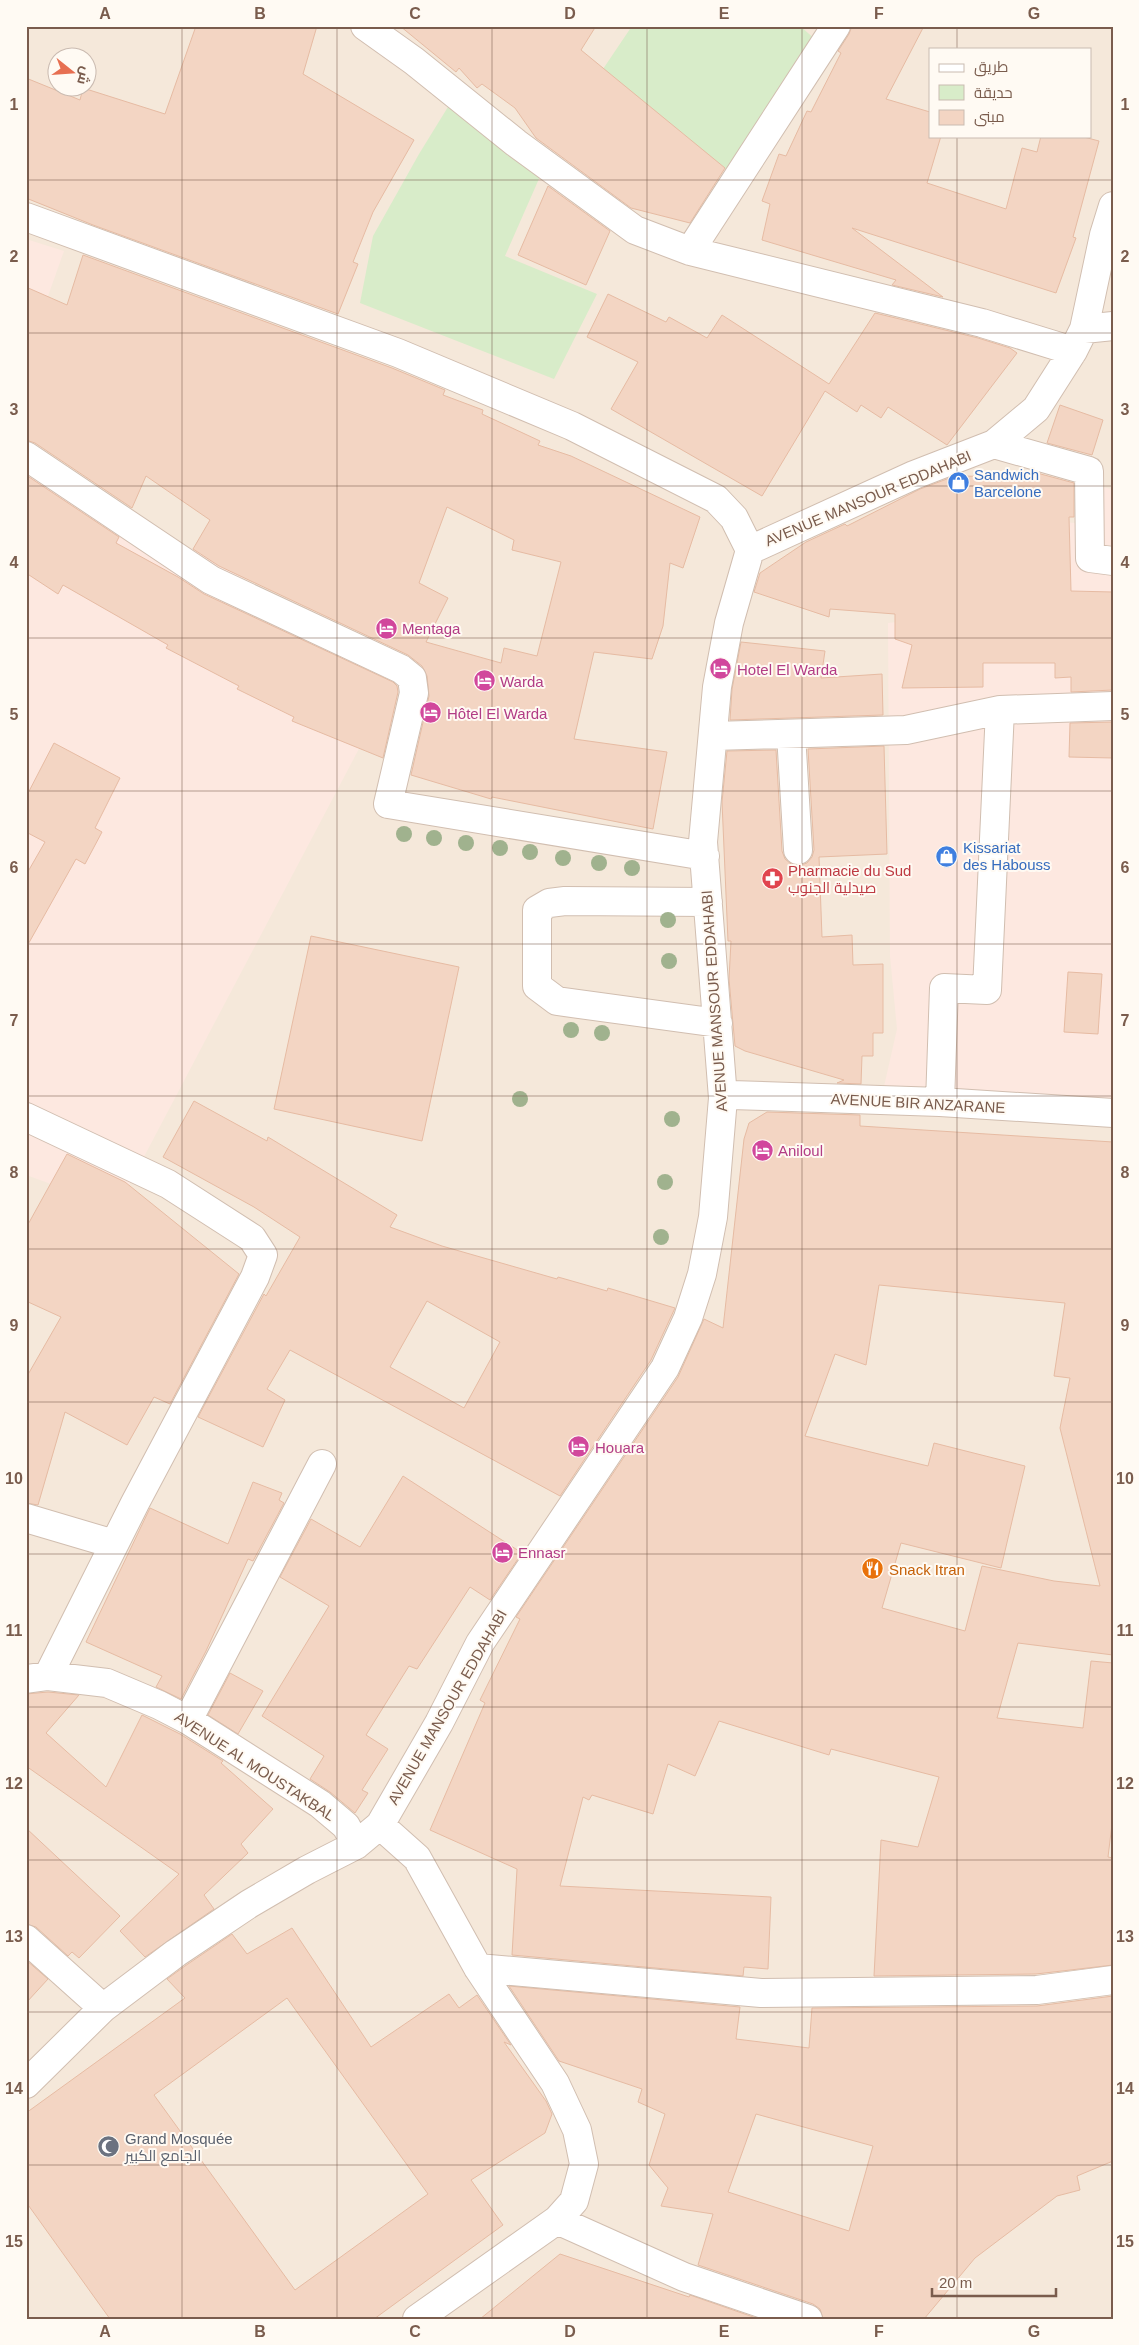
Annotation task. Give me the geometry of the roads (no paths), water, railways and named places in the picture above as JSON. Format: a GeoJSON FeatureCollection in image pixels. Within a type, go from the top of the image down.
{"type":"FeatureCollection","features":[{"type":"Feature","properties":{"kind":"street"},"geometry":{"type":"LineString","coordinates":[[365,26],[414,61],[516,143],[635,230],[690,252],[982,323],[1078,340],[1113,326]]}},
{"type":"Feature","properties":{"kind":"street"},"geometry":{"type":"LineString","coordinates":[[690,252],[836,26]]}},
{"type":"Feature","properties":{"kind":"street","name":"AVENUE MANSOUR EDDAHABI"},"geometry":{"type":"LineString","coordinates":[[26,2084],[103,2008],[176,1953],[249,1904],[306,1870],[356,1845],[380,1825],[439,1723],[480,1643],[665,1368],[688,1318],[702,1274],[713,1217],[723,1098],[703,842],[717,688],[729,623],[750,550],[914,475],[994,444],[1036,409],[1078,340],[1113,206]]}},
{"type":"Feature","properties":{"kind":"street"},"geometry":{"type":"LineString","coordinates":[[26,217],[398,353],[572,426],[716,499],[734,518],[750,550]]}},
{"type":"Feature","properties":{"kind":"street"},"geometry":{"type":"LineString","coordinates":[[994,444],[1089,471],[1090,558],[1113,561]]}},
{"type":"Feature","properties":{"kind":"street"},"geometry":{"type":"LineString","coordinates":[[26,456],[211,580],[401,669],[412,678],[414,693],[388,804],[705,856]]}},
{"type":"Feature","properties":{"kind":"street"},"geometry":{"type":"LineString","coordinates":[[712,736],[906,730],[1000,710],[1113,706]]}},
{"type":"Feature","properties":{"kind":"street"},"geometry":{"type":"LineString","coordinates":[[940,1102],[944,988],[987,990],[1000,710]]}},
{"type":"Feature","properties":{"kind":"street"},"geometry":{"type":"LineString","coordinates":[[791,734],[798,850]]}},
{"type":"Feature","properties":{"kind":"street"},"geometry":{"type":"LineString","coordinates":[[708,902],[565,901],[549,903],[537,910],[537,986],[557,1001],[718,1023]]}},
{"type":"Feature","properties":{"kind":"street","name":"AVENUE BIR ANZARANE"},"geometry":{"type":"LineString","coordinates":[[723,1098],[731,1095],[940,1102],[1113,1113]]}},
{"type":"Feature","properties":{"kind":"street"},"geometry":{"type":"LineString","coordinates":[[26,1116],[168,1184],[252,1238],[263,1255],[255,1277],[114,1544],[37,1677]]}},
{"type":"Feature","properties":{"kind":"street"},"geometry":{"type":"LineString","coordinates":[[188,1720],[322,1464]]}},
{"type":"Feature","properties":{"kind":"street"},"geometry":{"type":"LineString","coordinates":[[26,1518],[114,1544]]}},
{"type":"Feature","properties":{"kind":"street","name":"AVENUE AL MOUSTAKBAL"},"geometry":{"type":"LineString","coordinates":[[37,1677],[108,1683],[188,1720],[320,1804],[346,1826],[356,1845]]}},
{"type":"Feature","properties":{"kind":"street"},"geometry":{"type":"LineString","coordinates":[[380,1825],[417,1858],[478,1968],[555,2083],[577,2130],[584,2164],[574,2201],[557,2220],[417,2319]]}},
{"type":"Feature","properties":{"kind":"street"},"geometry":{"type":"LineString","coordinates":[[26,1939],[103,2008]]}},
{"type":"Feature","properties":{"kind":"street"},"geometry":{"type":"LineString","coordinates":[[478,1968],[761,1993],[1037,1990],[1113,1980]]}},
{"type":"Feature","properties":{"kind":"street"},"geometry":{"type":"LineString","coordinates":[[557,2220],[684,2277],[808,2319]]}},
{"type":"Feature","properties":{"kind":"place","name":"Sandwich Barcelone"},"geometry":{"type":"Point","coordinates":[958,483]}},
{"type":"Feature","properties":{"kind":"place","name":"Mentaga"},"geometry":{"type":"Point","coordinates":[386,628]}},
{"type":"Feature","properties":{"kind":"place","name":"Hotel El Warda"},"geometry":{"type":"Point","coordinates":[721,669]}},
{"type":"Feature","properties":{"kind":"place","name":"Warda"},"geometry":{"type":"Point","coordinates":[484,681]}},
{"type":"Feature","properties":{"kind":"place","name":"Hôtel El Warda"},"geometry":{"type":"Point","coordinates":[431,713]}},
{"type":"Feature","properties":{"kind":"place","name":"Kissariat des Habouss"},"geometry":{"type":"Point","coordinates":[947,856]}},
{"type":"Feature","properties":{"kind":"place","name":"Pharmacie du Sud صيدلية الجنوب"},"geometry":{"type":"Point","coordinates":[772,879]}},
{"type":"Feature","properties":{"kind":"place","name":"Aniloul"},"geometry":{"type":"Point","coordinates":[762,1150]}},
{"type":"Feature","properties":{"kind":"place","name":"Houara"},"geometry":{"type":"Point","coordinates":[579,1447]}},
{"type":"Feature","properties":{"kind":"place","name":"Ennasr"},"geometry":{"type":"Point","coordinates":[502,1552]}},
{"type":"Feature","properties":{"kind":"place","name":"Snack Itran"},"geometry":{"type":"Point","coordinates":[873,1569]}},
{"type":"Feature","properties":{"kind":"place","name":"Grand Mosquée الجامع الكبير"},"geometry":{"type":"Point","coordinates":[109,2147]}}]}
